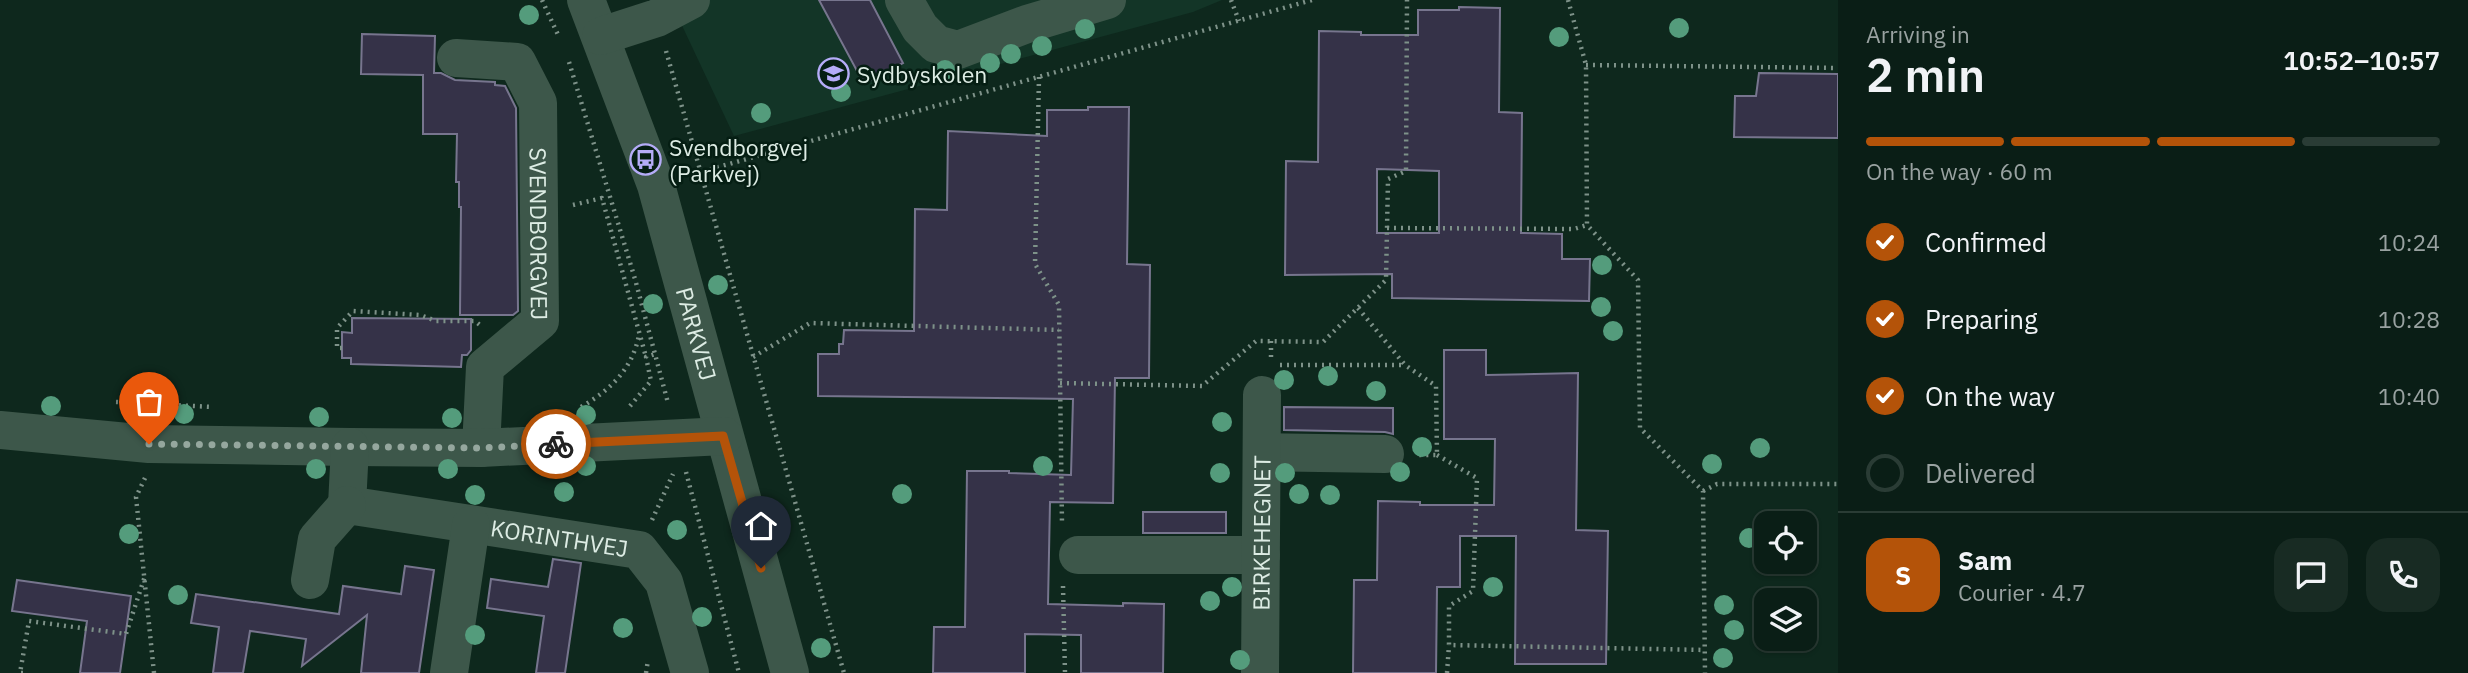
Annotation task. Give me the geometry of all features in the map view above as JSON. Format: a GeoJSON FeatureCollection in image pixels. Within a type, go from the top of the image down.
{"type":"FeatureCollection","features":[{"type":"Feature","properties":{"kind":"street","name":"PARKVEJ"},"geometry":{"type":"LineString","coordinates":[[586,0],[656,185],[790,673]]}},
{"type":"Feature","properties":{"kind":"street"},"geometry":{"type":"LineString","coordinates":[[601,36],[657,18],[691,0]]}},
{"type":"Feature","properties":{"kind":"street"},"geometry":{"type":"LineString","coordinates":[[904,0],[920,28],[936,44],[958,50],[1027,24],[1107,0]]}},
{"type":"Feature","properties":{"kind":"street","name":"SVENDBORGVEJ"},"geometry":{"type":"LineString","coordinates":[[456,58],[517,61],[538,103],[540,321],[485,367],[481,448]]}},
{"type":"Feature","properties":{"kind":"street","name":"BIRKEHEGNET"},"geometry":{"type":"LineString","coordinates":[[1259,673],[1262,395]]}},
{"type":"Feature","properties":{"kind":"street"},"geometry":{"type":"LineString","coordinates":[[0,430],[149,444],[481,448],[675,455],[723,436]]}},
{"type":"Feature","properties":{"kind":"street"},"geometry":{"type":"LineString","coordinates":[[310,580],[317,539],[347,505],[350,447]]}},
{"type":"Feature","properties":{"kind":"street"},"geometry":{"type":"LineString","coordinates":[[1262,452],[1385,454]]}},
{"type":"Feature","properties":{"kind":"street","name":"KORINTHVEJ"},"geometry":{"type":"LineString","coordinates":[[347,505],[639,550],[664,582],[690,673]]}},
{"type":"Feature","properties":{"kind":"street","name":"KORINTHVEJ"},"geometry":{"type":"LineString","coordinates":[[449,673],[471,525]]}},
{"type":"Feature","properties":{"kind":"street"},"geometry":{"type":"LineString","coordinates":[[1068,555],[1261,555]]}},
{"type":"Feature","properties":{"kind":"path"},"geometry":{"type":"LineString","coordinates":[[542,0],[564,48]]}},
{"type":"Feature","properties":{"kind":"path"},"geometry":{"type":"LineString","coordinates":[[1231,0],[1239,21]]}},
{"type":"Feature","properties":{"kind":"path"},"geometry":{"type":"LineString","coordinates":[[701,171],[1312,0]]}},
{"type":"Feature","properties":{"kind":"path"},"geometry":{"type":"LineString","coordinates":[[1060,383],[1202,386],[1256,341],[1323,342],[1386,280],[1388,179],[1406,171],[1408,0]]}},
{"type":"Feature","properties":{"kind":"path"},"geometry":{"type":"LineString","coordinates":[[1568,0],[1586,65],[1587,225],[1638,280],[1640,428],[1703,491],[1705,673]]}},
{"type":"Feature","properties":{"kind":"path"},"geometry":{"type":"LineString","coordinates":[[657,18],[844,673]]}},
{"type":"Feature","properties":{"kind":"path"},"geometry":{"type":"LineString","coordinates":[[568,61],[635,279],[655,354],[675,455],[739,673]]}},
{"type":"Feature","properties":{"kind":"path"},"geometry":{"type":"LineString","coordinates":[[1586,65],[1838,68]]}},
{"type":"Feature","properties":{"kind":"path"},"geometry":{"type":"LineString","coordinates":[[1040,76],[1035,264],[1059,305],[1068,555],[1065,673]]}},
{"type":"Feature","properties":{"kind":"path"},"geometry":{"type":"LineString","coordinates":[[539,207],[566,207],[602,198],[651,381],[631,406],[618,406]]}},
{"type":"Feature","properties":{"kind":"path"},"geometry":{"type":"LineString","coordinates":[[1387,228],[1574,229],[1587,225]]}},
{"type":"Feature","properties":{"kind":"path"},"geometry":{"type":"LineString","coordinates":[[1358,308],[1405,365],[1436,386],[1437,456]]}},
{"type":"Feature","properties":{"kind":"path"},"geometry":{"type":"LineString","coordinates":[[342,348],[337,348],[337,328],[353,312],[419,315],[436,321],[475,321],[507,349]]}},
{"type":"Feature","properties":{"kind":"path"},"geometry":{"type":"LineString","coordinates":[[753,357],[810,323],[1059,330]]}},
{"type":"Feature","properties":{"kind":"path"},"geometry":{"type":"LineString","coordinates":[[580,408],[617,381],[637,347],[640,332]]}},
{"type":"Feature","properties":{"kind":"path"},"geometry":{"type":"LineString","coordinates":[[1271,341],[1271,365],[1405,365]]}},
{"type":"Feature","properties":{"kind":"path"},"geometry":{"type":"LineString","coordinates":[[646,357],[655,354]]}},
{"type":"Feature","properties":{"kind":"path"},"geometry":{"type":"LineString","coordinates":[[113,402],[222,407]]}},
{"type":"Feature","properties":{"kind":"path"},"geometry":{"type":"LineString","coordinates":[[571,408],[593,407]]}},
{"type":"Feature","properties":{"kind":"path"},"geometry":{"type":"LineString","coordinates":[[1385,454],[1437,456],[1477,478],[1474,591],[1449,606],[1447,673]]}},
{"type":"Feature","properties":{"kind":"path"},"geometry":{"type":"LineString","coordinates":[[639,550],[675,455]]}},
{"type":"Feature","properties":{"kind":"path"},"geometry":{"type":"LineString","coordinates":[[148,471],[136,497],[154,673]]}},
{"type":"Feature","properties":{"kind":"path"},"geometry":{"type":"LineString","coordinates":[[1703,491],[1717,484],[1838,484]]}},
{"type":"Feature","properties":{"kind":"path"},"geometry":{"type":"LineString","coordinates":[[23,673],[20,673],[29,621],[126,634],[145,576]]}},
{"type":"Feature","properties":{"kind":"path"},"geometry":{"type":"LineString","coordinates":[[1449,645],[1705,650]]}},
{"type":"Feature","properties":{"kind":"shaded area","name":"Sydbyskolen"},"geometry":{"type":"Polygon","coordinates":[[[670,0],[1222,0],[1193,12],[734,136],[670,0]]]}},
{"type":"Feature","properties":{"kind":"building"},"geometry":{"type":"Polygon","coordinates":[[[819,0],[870,0],[903,63],[864,84],[819,0]]]}},
{"type":"Feature","properties":{"kind":"building"},"geometry":{"type":"Polygon","coordinates":[[[1459,7],[1500,8],[1499,112],[1522,113],[1521,233],[1562,234],[1562,259],[1590,259],[1589,301],[1392,298],[1392,274],[1285,275],[1286,161],[1318,162],[1319,31],[1361,32],[1361,35],[1418,35],[1418,10],[1459,10],[1459,7]],[[1377,169],[1377,233],[1439,233],[1439,171],[1377,169]]]}},
{"type":"Feature","properties":{"kind":"building"},"geometry":{"type":"Polygon","coordinates":[[[362,34],[435,36],[434,73],[441,73],[455,80],[495,82],[495,85],[505,86],[516,108],[518,311],[513,315],[460,315],[461,207],[459,182],[456,182],[457,134],[423,134],[423,75],[361,74],[362,34]]]}},
{"type":"Feature","properties":{"kind":"building"},"geometry":{"type":"Polygon","coordinates":[[[1759,73],[1838,74],[1838,138],[1734,137],[1735,96],[1756,96],[1759,73]]]}},
{"type":"Feature","properties":{"kind":"building"},"geometry":{"type":"Polygon","coordinates":[[[1088,107],[1129,107],[1127,264],[1150,265],[1149,378],[1115,378],[1113,503],[1050,502],[1048,604],[1164,604],[1163,673],[1081,673],[1081,635],[1025,634],[1025,673],[933,673],[934,627],[965,627],[967,471],[1071,475],[1073,399],[818,396],[818,354],[839,354],[844,330],[914,331],[915,209],[947,210],[948,131],[1047,136],[1047,110],[1088,110],[1088,107]]]}},
{"type":"Feature","properties":{"kind":"building"},"geometry":{"type":"Polygon","coordinates":[[[352,318],[471,319],[471,350],[467,355],[462,355],[461,367],[351,364],[351,358],[342,358],[342,332],[352,333],[352,318]]]}},
{"type":"Feature","properties":{"kind":"building"},"geometry":{"type":"Polygon","coordinates":[[[1444,350],[1486,350],[1486,375],[1578,373],[1576,530],[1608,531],[1606,664],[1515,664],[1516,536],[1460,536],[1460,587],[1437,587],[1436,673],[1353,673],[1354,580],[1377,580],[1378,501],[1420,502],[1420,505],[1494,505],[1495,439],[1444,439],[1444,350]]]}},
{"type":"Feature","properties":{"kind":"building"},"geometry":{"type":"Polygon","coordinates":[[[1284,407],[1393,408],[1393,434],[1284,430],[1284,407]]]}},
{"type":"Feature","properties":{"kind":"building"},"geometry":{"type":"Polygon","coordinates":[[[1143,512],[1226,512],[1226,533],[1143,533],[1143,512]]]}},
{"type":"Feature","properties":{"kind":"building"},"geometry":{"type":"Polygon","coordinates":[[[553,559],[581,563],[565,673],[536,673],[544,616],[487,608],[491,579],[548,587],[553,559]]]}},
{"type":"Feature","properties":{"kind":"building"},"geometry":{"type":"Polygon","coordinates":[[[405,566],[434,570],[419,673],[361,673],[367,615],[302,666],[306,639],[250,631],[243,673],[213,673],[219,627],[191,623],[196,594],[339,614],[343,586],[401,594],[405,566]]]}},
{"type":"Feature","properties":{"kind":"building"},"geometry":{"type":"Polygon","coordinates":[[[17,580],[131,596],[120,673],[80,673],[87,621],[12,611],[17,580]]]}},
{"type":"Feature","properties":{"kind":"way so far"},"geometry":{"type":"LineString","coordinates":[[149,444],[481,448],[556,444]]}},
{"type":"Feature","properties":{"kind":"place","name":"Sydbyskolen"},"geometry":{"type":"Point","coordinates":[834,74]}},
{"type":"Feature","properties":{"kind":"place","name":"Svendborgvej (Parkvej)"},"geometry":{"type":"Point","coordinates":[646,160]}},
{"type":"Feature","properties":{"kind":"route"},"geometry":{"type":"LineString","coordinates":[[556,444],[723,436],[761,568]]}}]}
